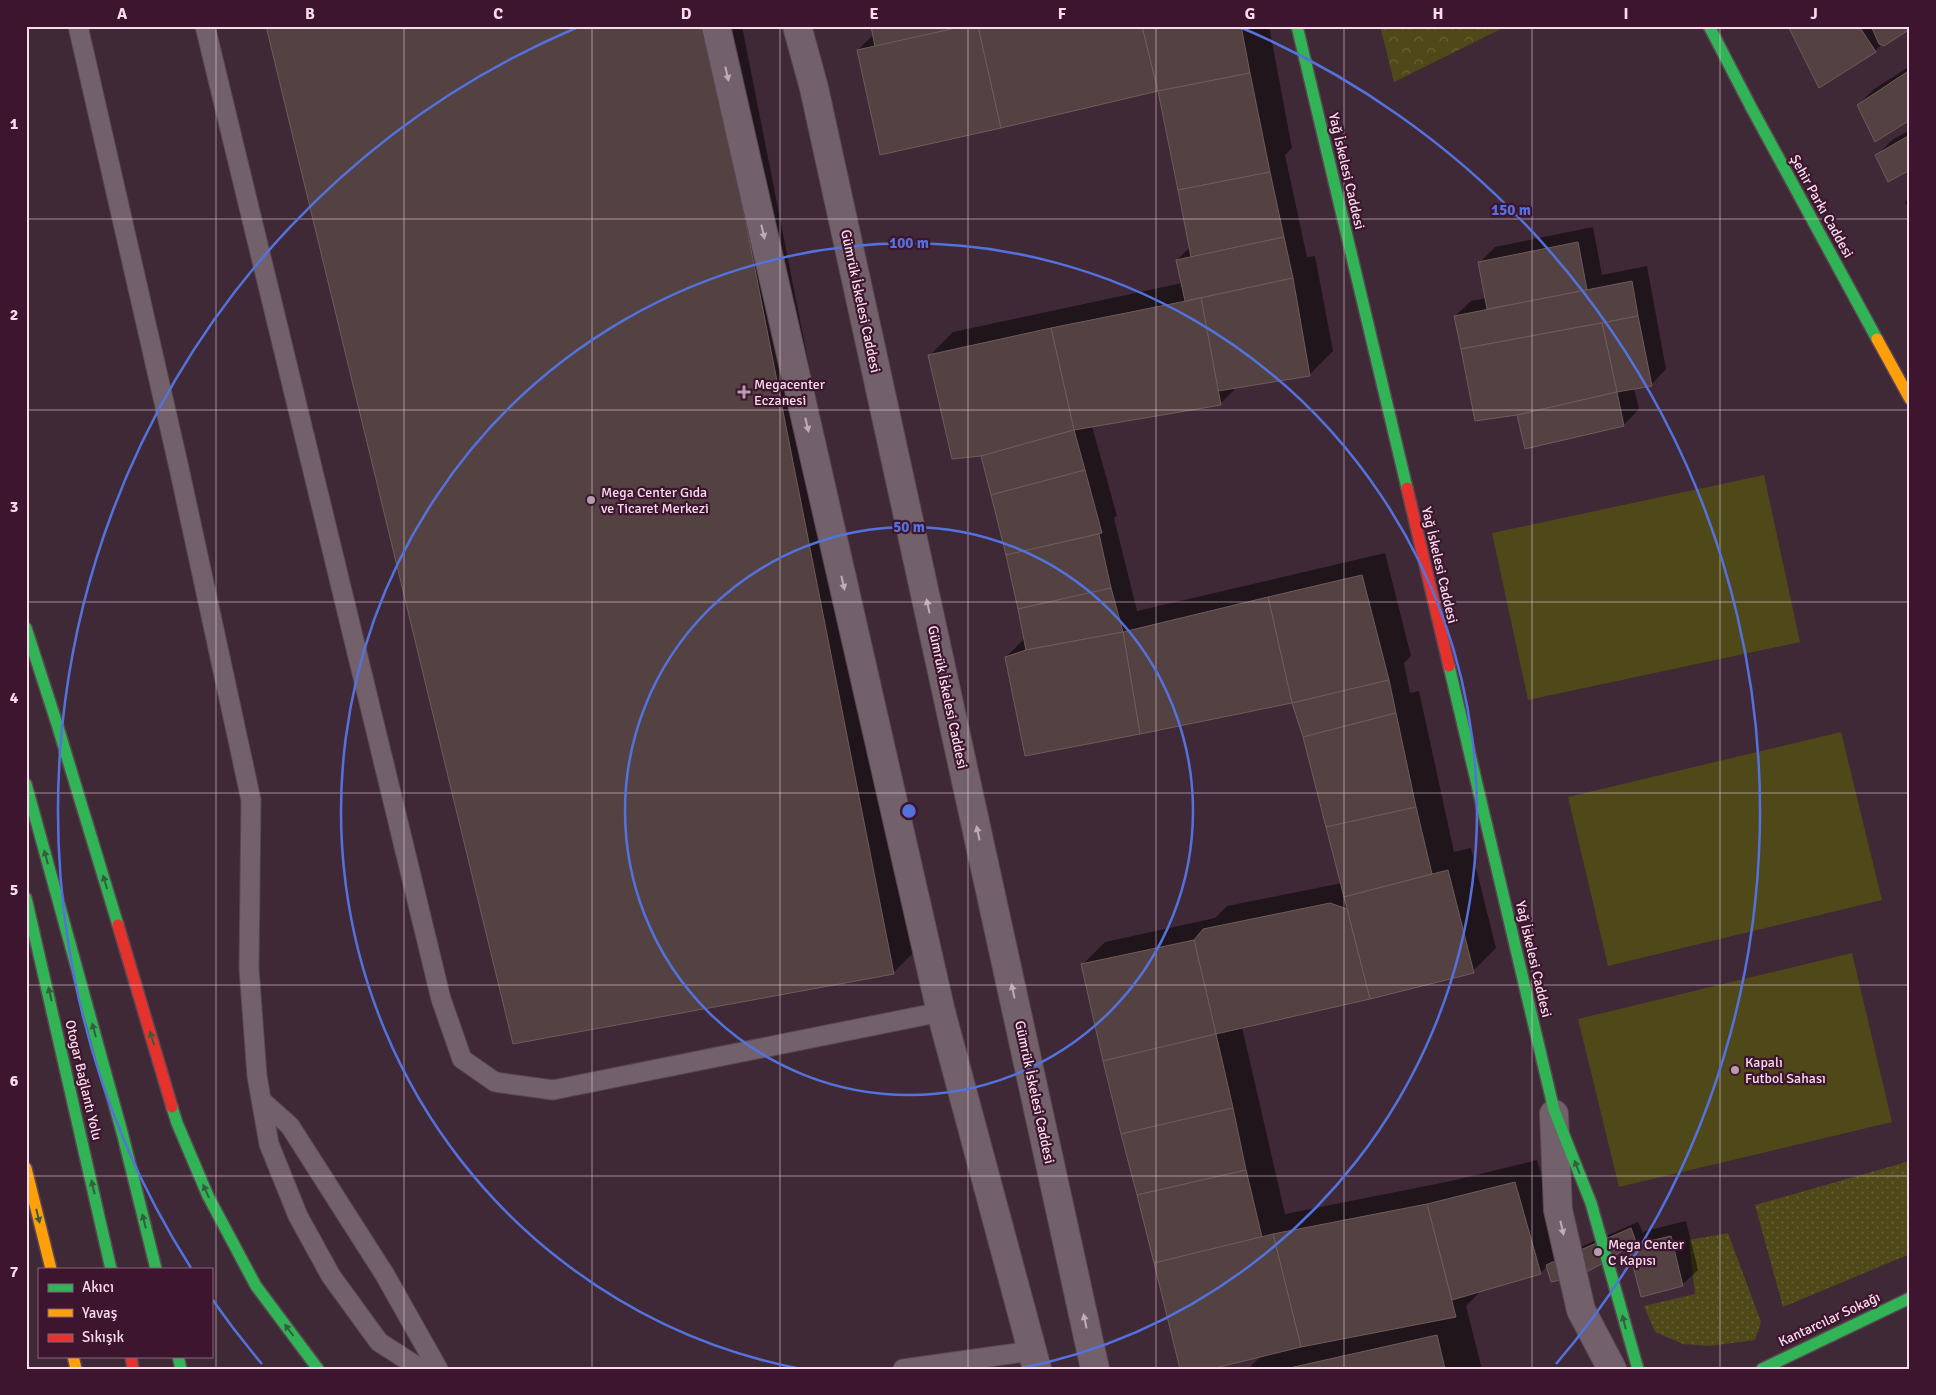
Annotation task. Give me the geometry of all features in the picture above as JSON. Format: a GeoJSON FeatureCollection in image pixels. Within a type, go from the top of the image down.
{"type":"FeatureCollection","features":[{"type":"Feature","properties":{"kind":"main road","name":"Yağ İskelesi Caddesi"},"geometry":{"type":"LineString","coordinates":[[1297,26],[1554,1110],[1591,1203],[1638,1369]]}},
{"type":"Feature","properties":{"kind":"main road","name":"Şehir Parkı Caddesi"},"geometry":{"type":"LineString","coordinates":[[1709,26],[1752,109],[1910,399]]}},
{"type":"Feature","properties":{"kind":"main road"},"geometry":{"type":"LineString","coordinates":[[26,628],[63,742],[177,1123],[208,1196],[256,1286],[318,1369]]}},
{"type":"Feature","properties":{"kind":"main road"},"geometry":{"type":"LineString","coordinates":[[26,784],[123,1136],[156,1268]]}},
{"type":"Feature","properties":{"kind":"main road","name":"Otogar Bağlantı Yolu"},"geometry":{"type":"LineString","coordinates":[[26,898],[111,1268]]}},
{"type":"Feature","properties":{"kind":"main road"},"geometry":{"type":"LineString","coordinates":[[26,1168],[51,1268]]}},
{"type":"Feature","properties":{"kind":"main road","name":"Kantarcılar Sokağı"},"geometry":{"type":"LineString","coordinates":[[1762,1369],[1910,1298]]}},
{"type":"Feature","properties":{"kind":"street"},"geometry":{"type":"LineString","coordinates":[[716,26],[941,1012],[1035,1360]]}},
{"type":"Feature","properties":{"kind":"street","name":"Gümrük İskelesi Caddesi"},"geometry":{"type":"LineString","coordinates":[[797,26],[814,88],[1095,1369]]}},
{"type":"Feature","properties":{"kind":"street"},"geometry":{"type":"LineString","coordinates":[[1554,1110],[1558,1210],[1581,1310],[1612,1369]]}},
{"type":"Feature","properties":{"kind":"lane"},"geometry":{"type":"LineString","coordinates":[[78,26],[177,458],[251,800],[249,968],[257,1076],[269,1144],[298,1216],[331,1276],[379,1342],[421,1369]]}},
{"type":"Feature","properties":{"kind":"lane"},"geometry":{"type":"LineString","coordinates":[[205,26],[441,999],[462,1059],[495,1082],[553,1090],[941,1012]]}},
{"type":"Feature","properties":{"kind":"lane"},"geometry":{"type":"LineString","coordinates":[[262,1101],[290,1126],[385,1275],[438,1369]]}},
{"type":"Feature","properties":{"kind":"lane"},"geometry":{"type":"LineString","coordinates":[[904,1369],[1035,1360]]}},
{"type":"Feature","properties":{"kind":"green space"},"geometry":{"type":"Polygon","coordinates":[[[1380,26],[1507,26],[1394,82],[1380,26]]]}},
{"type":"Feature","properties":{"kind":"green space"},"geometry":{"type":"Polygon","coordinates":[[[1764,475],[1800,642],[1528,700],[1492,533],[1764,475]]]}},
{"type":"Feature","properties":{"kind":"green space"},"geometry":{"type":"Polygon","coordinates":[[[1841,732],[1882,900],[1608,966],[1568,797],[1841,732]]]}},
{"type":"Feature","properties":{"kind":"green space","name":"Kapalı Futbol Sahası"},"geometry":{"type":"Polygon","coordinates":[[[1852,953],[1892,1122],[1619,1187],[1578,1019],[1852,953]]]}},
{"type":"Feature","properties":{"kind":"green space"},"geometry":{"type":"Polygon","coordinates":[[[1910,1161],[1910,1254],[1783,1307],[1755,1205],[1910,1161]]]}},
{"type":"Feature","properties":{"kind":"green space"},"geometry":{"type":"Polygon","coordinates":[[[1728,1233],[1761,1322],[1755,1340],[1709,1346],[1683,1344],[1655,1332],[1644,1306],[1695,1294],[1689,1240],[1728,1233]]]}},
{"type":"Feature","properties":{"kind":"building","name":"Mega Center Gıda ve Ticaret Merkezi"},"geometry":{"type":"Polygon","coordinates":[[[266,26],[707,26],[894,974],[513,1044],[266,26]]]}},
{"type":"Feature","properties":{"kind":"building"},"geometry":{"type":"Polygon","coordinates":[[[871,26],[965,26],[875,47],[871,26]]]}},
{"type":"Feature","properties":{"kind":"building"},"geometry":{"type":"Polygon","coordinates":[[[965,26],[978,26],[1001,128],[880,155],[857,50],[965,26]]]}},
{"type":"Feature","properties":{"kind":"building"},"geometry":{"type":"Polygon","coordinates":[[[978,26],[1142,26],[1158,91],[1001,128],[978,26]]]}},
{"type":"Feature","properties":{"kind":"building"},"geometry":{"type":"Polygon","coordinates":[[[1142,26],[1241,26],[1250,73],[1158,91],[1142,26]]]}},
{"type":"Feature","properties":{"kind":"building"},"geometry":{"type":"Polygon","coordinates":[[[1788,26],[1859,26],[1876,52],[1819,88],[1788,26]]]}},
{"type":"Feature","properties":{"kind":"building"},"geometry":{"type":"Polygon","coordinates":[[[1871,26],[1910,26],[1910,29],[1884,46],[1879,44],[1871,26]]]}},
{"type":"Feature","properties":{"kind":"building"},"geometry":{"type":"Polygon","coordinates":[[[1910,70],[1910,120],[1875,142],[1857,105],[1910,70]]]}},
{"type":"Feature","properties":{"kind":"building"},"geometry":{"type":"Polygon","coordinates":[[[1250,73],[1270,172],[1178,190],[1158,91],[1250,73]]]}},
{"type":"Feature","properties":{"kind":"building"},"geometry":{"type":"Polygon","coordinates":[[[1910,135],[1910,170],[1888,182],[1875,155],[1910,135]]]}},
{"type":"Feature","properties":{"kind":"building"},"geometry":{"type":"Polygon","coordinates":[[[1270,172],[1284,237],[1191,257],[1178,190],[1270,172]]]}},
{"type":"Feature","properties":{"kind":"building"},"geometry":{"type":"Polygon","coordinates":[[[1284,237],[1293,278],[1185,301],[1176,260],[1284,237]]]}},
{"type":"Feature","properties":{"kind":"building"},"geometry":{"type":"Polygon","coordinates":[[[1578,242],[1587,290],[1487,309],[1478,262],[1578,242]]]}},
{"type":"Feature","properties":{"kind":"building"},"geometry":{"type":"Polygon","coordinates":[[[1293,278],[1310,376],[1218,391],[1201,298],[1293,278]]]}},
{"type":"Feature","properties":{"kind":"building"},"geometry":{"type":"Polygon","coordinates":[[[1632,281],[1638,316],[1461,349],[1454,316],[1632,281]]]}},
{"type":"Feature","properties":{"kind":"building"},"geometry":{"type":"Polygon","coordinates":[[[1201,298],[1221,405],[1074,430],[1051,328],[1201,298]]]}},
{"type":"Feature","properties":{"kind":"building"},"geometry":{"type":"Polygon","coordinates":[[[1638,316],[1652,386],[1617,392],[1602,323],[1638,316]]]}},
{"type":"Feature","properties":{"kind":"building"},"geometry":{"type":"Polygon","coordinates":[[[1602,323],[1617,392],[1517,415],[1475,421],[1461,349],[1602,323]]]}},
{"type":"Feature","properties":{"kind":"building"},"geometry":{"type":"Polygon","coordinates":[[[1051,328],[1074,430],[981,456],[952,459],[928,355],[1051,328]]]}},
{"type":"Feature","properties":{"kind":"building"},"geometry":{"type":"Polygon","coordinates":[[[1617,392],[1624,426],[1525,449],[1517,415],[1617,392]]]}},
{"type":"Feature","properties":{"kind":"building"},"geometry":{"type":"Polygon","coordinates":[[[1074,430],[1085,470],[991,495],[981,456],[1074,430]]]}},
{"type":"Feature","properties":{"kind":"building"},"geometry":{"type":"Polygon","coordinates":[[[1085,470],[1102,533],[1006,555],[991,495],[1085,470]]]}},
{"type":"Feature","properties":{"kind":"building"},"geometry":{"type":"Polygon","coordinates":[[[1099,534],[1111,588],[1018,609],[1006,555],[1099,534]]]}},
{"type":"Feature","properties":{"kind":"building"},"geometry":{"type":"Polygon","coordinates":[[[1362,575],[1389,680],[1292,703],[1268,597],[1362,575]]]}},
{"type":"Feature","properties":{"kind":"building"},"geometry":{"type":"Polygon","coordinates":[[[1111,588],[1123,632],[1026,650],[1018,609],[1111,588]]]}},
{"type":"Feature","properties":{"kind":"building"},"geometry":{"type":"Polygon","coordinates":[[[1268,597],[1292,703],[1140,734],[1123,632],[1268,597]]]}},
{"type":"Feature","properties":{"kind":"building"},"geometry":{"type":"Polygon","coordinates":[[[1123,632],[1140,734],[1025,756],[1005,657],[1026,650],[1123,632]]]}},
{"type":"Feature","properties":{"kind":"building"},"geometry":{"type":"Polygon","coordinates":[[[1389,680],[1396,713],[1303,737],[1292,703],[1389,680]]]}},
{"type":"Feature","properties":{"kind":"building"},"geometry":{"type":"Polygon","coordinates":[[[1396,713],[1416,807],[1326,827],[1303,737],[1396,713]]]}},
{"type":"Feature","properties":{"kind":"building"},"geometry":{"type":"Polygon","coordinates":[[[1416,807],[1432,874],[1344,897],[1326,827],[1416,807]]]}},
{"type":"Feature","properties":{"kind":"building"},"geometry":{"type":"Polygon","coordinates":[[[1448,870],[1474,973],[1370,999],[1344,897],[1448,870]]]}},
{"type":"Feature","properties":{"kind":"building"},"geometry":{"type":"Polygon","coordinates":[[[1330,903],[1347,909],[1370,999],[1216,1034],[1194,940],[1203,929],[1330,903]]]}},
{"type":"Feature","properties":{"kind":"building"},"geometry":{"type":"Polygon","coordinates":[[[1194,940],[1216,1034],[1103,1061],[1081,964],[1194,940]]]}},
{"type":"Feature","properties":{"kind":"building"},"geometry":{"type":"Polygon","coordinates":[[[1216,1034],[1233,1108],[1121,1134],[1103,1061],[1216,1034]]]}},
{"type":"Feature","properties":{"kind":"building"},"geometry":{"type":"Polygon","coordinates":[[[1233,1108],[1246,1170],[1137,1195],[1121,1134],[1233,1108]]]}},
{"type":"Feature","properties":{"kind":"building"},"geometry":{"type":"Polygon","coordinates":[[[1246,1170],[1262,1237],[1154,1263],[1137,1195],[1246,1170]]]}},
{"type":"Feature","properties":{"kind":"building"},"geometry":{"type":"Polygon","coordinates":[[[1515,1182],[1541,1274],[1452,1300],[1427,1204],[1515,1182]]]}},
{"type":"Feature","properties":{"kind":"building"},"geometry":{"type":"Polygon","coordinates":[[[1427,1204],[1456,1317],[1301,1347],[1273,1234],[1427,1204]]]}},
{"type":"Feature","properties":{"kind":"building","name":"Mega Center C Kapısı"},"geometry":{"type":"Polygon","coordinates":[[[1631,1228],[1636,1242],[1579,1276],[1551,1282],[1546,1265],[1631,1228]]]}},
{"type":"Feature","properties":{"kind":"building"},"geometry":{"type":"Polygon","coordinates":[[[1273,1234],[1301,1347],[1211,1369],[1180,1369],[1154,1263],[1273,1234]]]}},
{"type":"Feature","properties":{"kind":"building"},"geometry":{"type":"Polygon","coordinates":[[[1671,1236],[1683,1286],[1641,1297],[1628,1246],[1671,1236]]]}},
{"type":"Feature","properties":{"kind":"building"},"geometry":{"type":"Polygon","coordinates":[[[1437,1335],[1445,1369],[1285,1369],[1437,1335]]]}},
{"type":"Feature","properties":{"kind":"traffic: fast"},"geometry":{"type":"LineString","coordinates":[[1297,26],[1407,488]]}},
{"type":"Feature","properties":{"kind":"traffic: fast"},"geometry":{"type":"LineString","coordinates":[[1709,26],[1877,339]]}},
{"type":"Feature","properties":{"kind":"traffic: fast"},"geometry":{"type":"LineString","coordinates":[[26,628],[118,925]]}},
{"type":"Feature","properties":{"kind":"traffic: fast"},"geometry":{"type":"LineString","coordinates":[[1449,666],[1554,1110],[1591,1203],[1638,1369]]}},
{"type":"Feature","properties":{"kind":"traffic: fast"},"geometry":{"type":"LineString","coordinates":[[26,784],[123,1136],[156,1268]]}},
{"type":"Feature","properties":{"kind":"traffic: fast"},"geometry":{"type":"LineString","coordinates":[[26,898],[111,1268]]}},
{"type":"Feature","properties":{"kind":"traffic: fast"},"geometry":{"type":"LineString","coordinates":[[172,1107],[208,1196],[256,1286],[318,1369]]}},
{"type":"Feature","properties":{"kind":"traffic: fast"},"geometry":{"type":"LineString","coordinates":[[1762,1369],[1910,1298]]}},
{"type":"Feature","properties":{"kind":"traffic: fast"},"geometry":{"type":"LineString","coordinates":[[178,1358],[181,1369]]}},
{"type":"Feature","properties":{"kind":"traffic: slow"},"geometry":{"type":"LineString","coordinates":[[1877,339],[1910,399]]}},
{"type":"Feature","properties":{"kind":"traffic: slow"},"geometry":{"type":"LineString","coordinates":[[26,1168],[51,1268]]}},
{"type":"Feature","properties":{"kind":"traffic: slow"},"geometry":{"type":"LineString","coordinates":[[73,1358],[76,1369]]}},
{"type":"Feature","properties":{"kind":"traffic: jam"},"geometry":{"type":"LineString","coordinates":[[1407,488],[1449,666]]}},
{"type":"Feature","properties":{"kind":"traffic: jam"},"geometry":{"type":"LineString","coordinates":[[118,925],[172,1107]]}},
{"type":"Feature","properties":{"kind":"traffic: jam"},"geometry":{"type":"LineString","coordinates":[[131,1358],[133,1369]]}},
{"type":"Feature","properties":{"kind":"place","name":"Megacenter Eczanesi"},"geometry":{"type":"Point","coordinates":[744,392]}},
{"type":"Feature","properties":{"kind":"place","name":"Mega Center Gıda ve Ticaret Merkezi"},"geometry":{"type":"Point","coordinates":[591,500]}},
{"type":"Feature","properties":{"kind":"place","name":"Kapalı Futbol Sahası"},"geometry":{"type":"Point","coordinates":[1735,1070]}},
{"type":"Feature","properties":{"kind":"place","name":"Mega Center C Kapısı"},"geometry":{"type":"Point","coordinates":[1598,1252]}}]}
